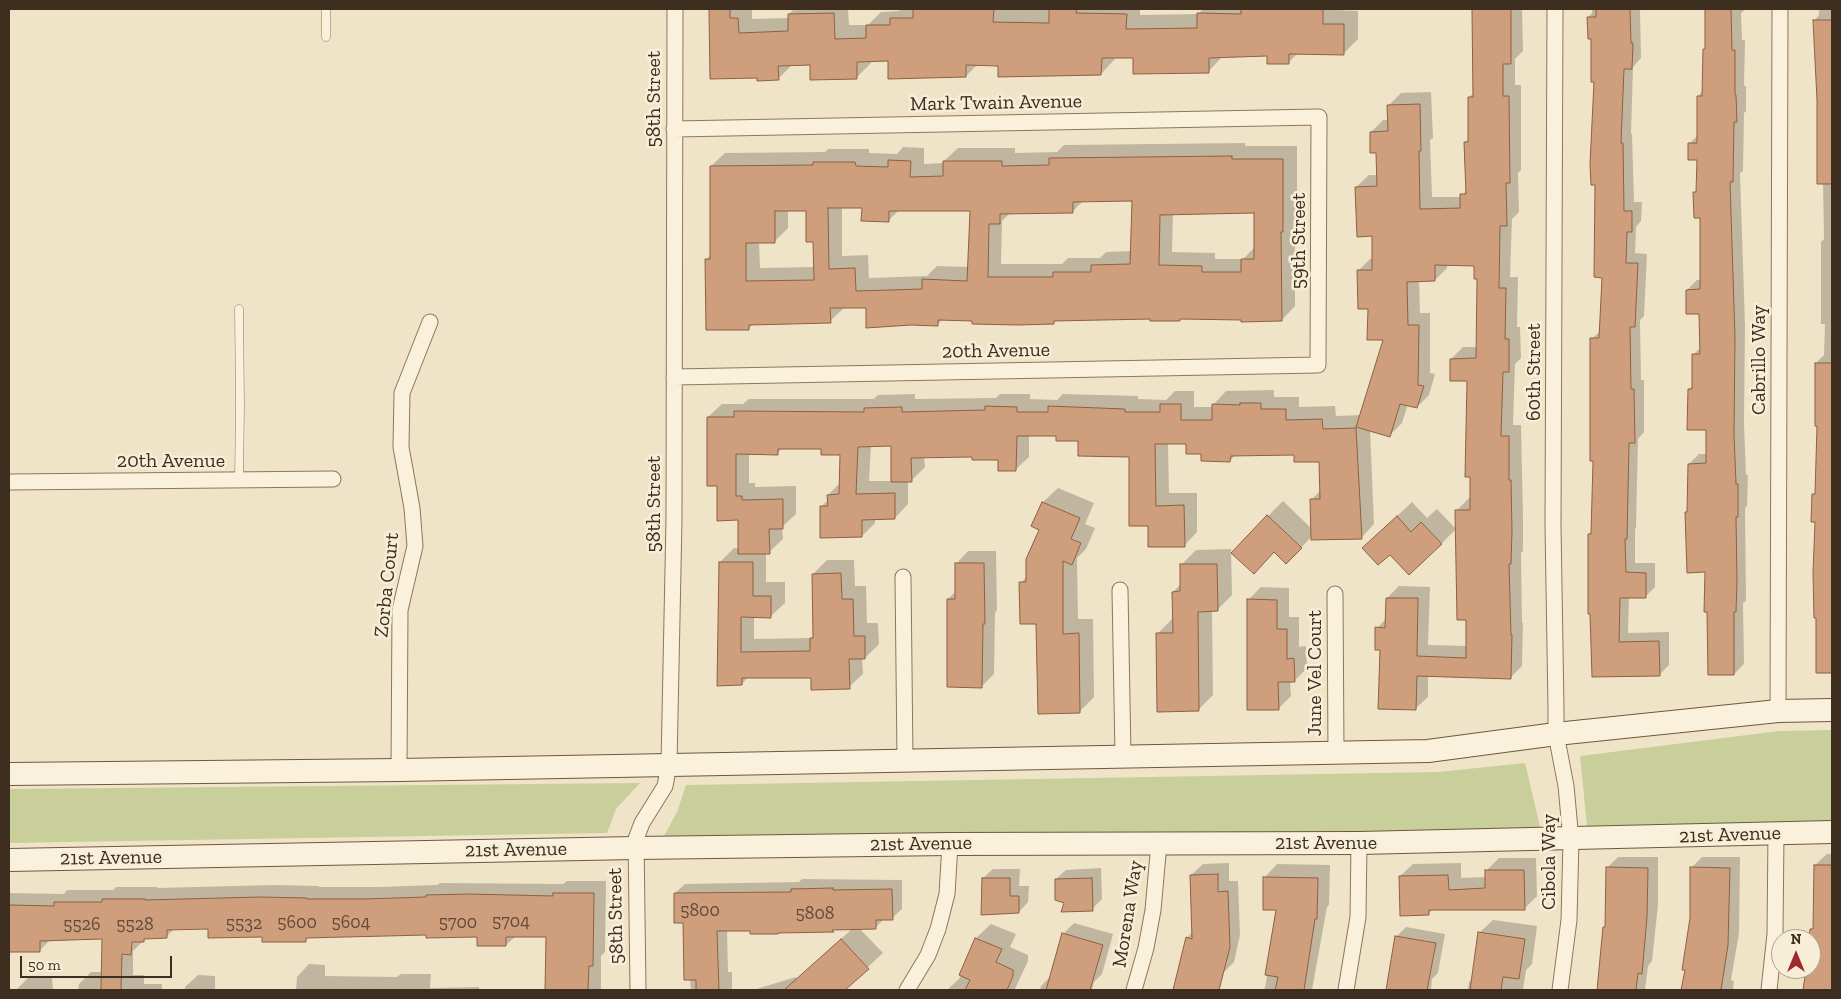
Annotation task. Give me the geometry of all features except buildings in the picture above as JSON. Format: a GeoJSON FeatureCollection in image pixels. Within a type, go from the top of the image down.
{"type":"FeatureCollection","features":[{"type":"Feature","properties":{"kind":"street","name":"58th Street"},"geometry":{"type":"LineString","coordinates":[[638,990],[635,848],[638,830],[665,786],[669,764],[674,520],[675,9]]}},
{"type":"Feature","properties":{"kind":"street","name":"60th Street"},"geometry":{"type":"LineString","coordinates":[[1555,9],[1553,525],[1556,734]]}},
{"type":"Feature","properties":{"kind":"street","name":"Cabrillo Way"},"geometry":{"type":"LineString","coordinates":[[1778,711],[1780,9]]}},
{"type":"Feature","properties":{"kind":"street","name":"Mark Twain Avenue"},"geometry":{"type":"LineString","coordinates":[[674,129],[1319,117]]}},
{"type":"Feature","properties":{"kind":"street","name":"59th Street"},"geometry":{"type":"LineString","coordinates":[[1318,365],[1319,117]]}},
{"type":"Feature","properties":{"kind":"street","name":"Zorba Court"},"geometry":{"type":"LineString","coordinates":[[399,770],[400,610],[416,546],[412,508],[401,447],[402,394],[430,322]]}},
{"type":"Feature","properties":{"kind":"street","name":"20th Avenue"},"geometry":{"type":"LineString","coordinates":[[674,377],[1318,365]]}},
{"type":"Feature","properties":{"kind":"street","name":"20th Avenue"},"geometry":{"type":"LineString","coordinates":[[9,482],[333,479]]}},
{"type":"Feature","properties":{"kind":"street"},"geometry":{"type":"LineString","coordinates":[[903,577],[905,760]]}},
{"type":"Feature","properties":{"kind":"street"},"geometry":{"type":"LineString","coordinates":[[1120,590],[1123,756]]}},
{"type":"Feature","properties":{"kind":"street","name":"June Vel Court"},"geometry":{"type":"LineString","coordinates":[[1335,594],[1336,752]]}},
{"type":"Feature","properties":{"kind":"street"},"geometry":{"type":"LineString","coordinates":[[9,774],[399,770],[1428,751],[1556,734],[1778,711],[1832,710]]}},
{"type":"Feature","properties":{"kind":"street","name":"Cibola Way"},"geometry":{"type":"LineString","coordinates":[[1556,734],[1566,786],[1571,840],[1569,920],[1560,990]]}},
{"type":"Feature","properties":{"kind":"street","name":"21st Avenue"},"geometry":{"type":"LineString","coordinates":[[9,860],[635,848],[1571,840],[1832,832]]}},
{"type":"Feature","properties":{"kind":"street"},"geometry":{"type":"LineString","coordinates":[[1769,990],[1775,934],[1776,833]]}},
{"type":"Feature","properties":{"kind":"street","name":"Morena Way"},"geometry":{"type":"LineString","coordinates":[[1134,990],[1146,948],[1153,910],[1159,843]]}},
{"type":"Feature","properties":{"kind":"street"},"geometry":{"type":"LineString","coordinates":[[1346,990],[1358,917],[1359,843]]}},
{"type":"Feature","properties":{"kind":"street"},"geometry":{"type":"LineString","coordinates":[[907,990],[928,955],[938,929],[947,894],[950,844]]}},
{"type":"Feature","properties":{"kind":"lane"},"geometry":{"type":"LineString","coordinates":[[326,9],[326,36]]}},
{"type":"Feature","properties":{"kind":"lane"},"geometry":{"type":"LineString","coordinates":[[239,309],[239,480]]}},
{"type":"Feature","properties":{"kind":"green space"},"geometry":{"type":"Polygon","coordinates":[[[1832,730],[1832,823],[1587,826],[1580,756],[1779,731],[1832,730]]]}},
{"type":"Feature","properties":{"kind":"green space"},"geometry":{"type":"Polygon","coordinates":[[[1525,763],[1541,831],[663,838],[677,812],[686,785],[1438,772],[1525,763]]]}},
{"type":"Feature","properties":{"kind":"green space"},"geometry":{"type":"Polygon","coordinates":[[[640,783],[616,809],[607,833],[9,843],[9,789],[640,783]]]}}]}
